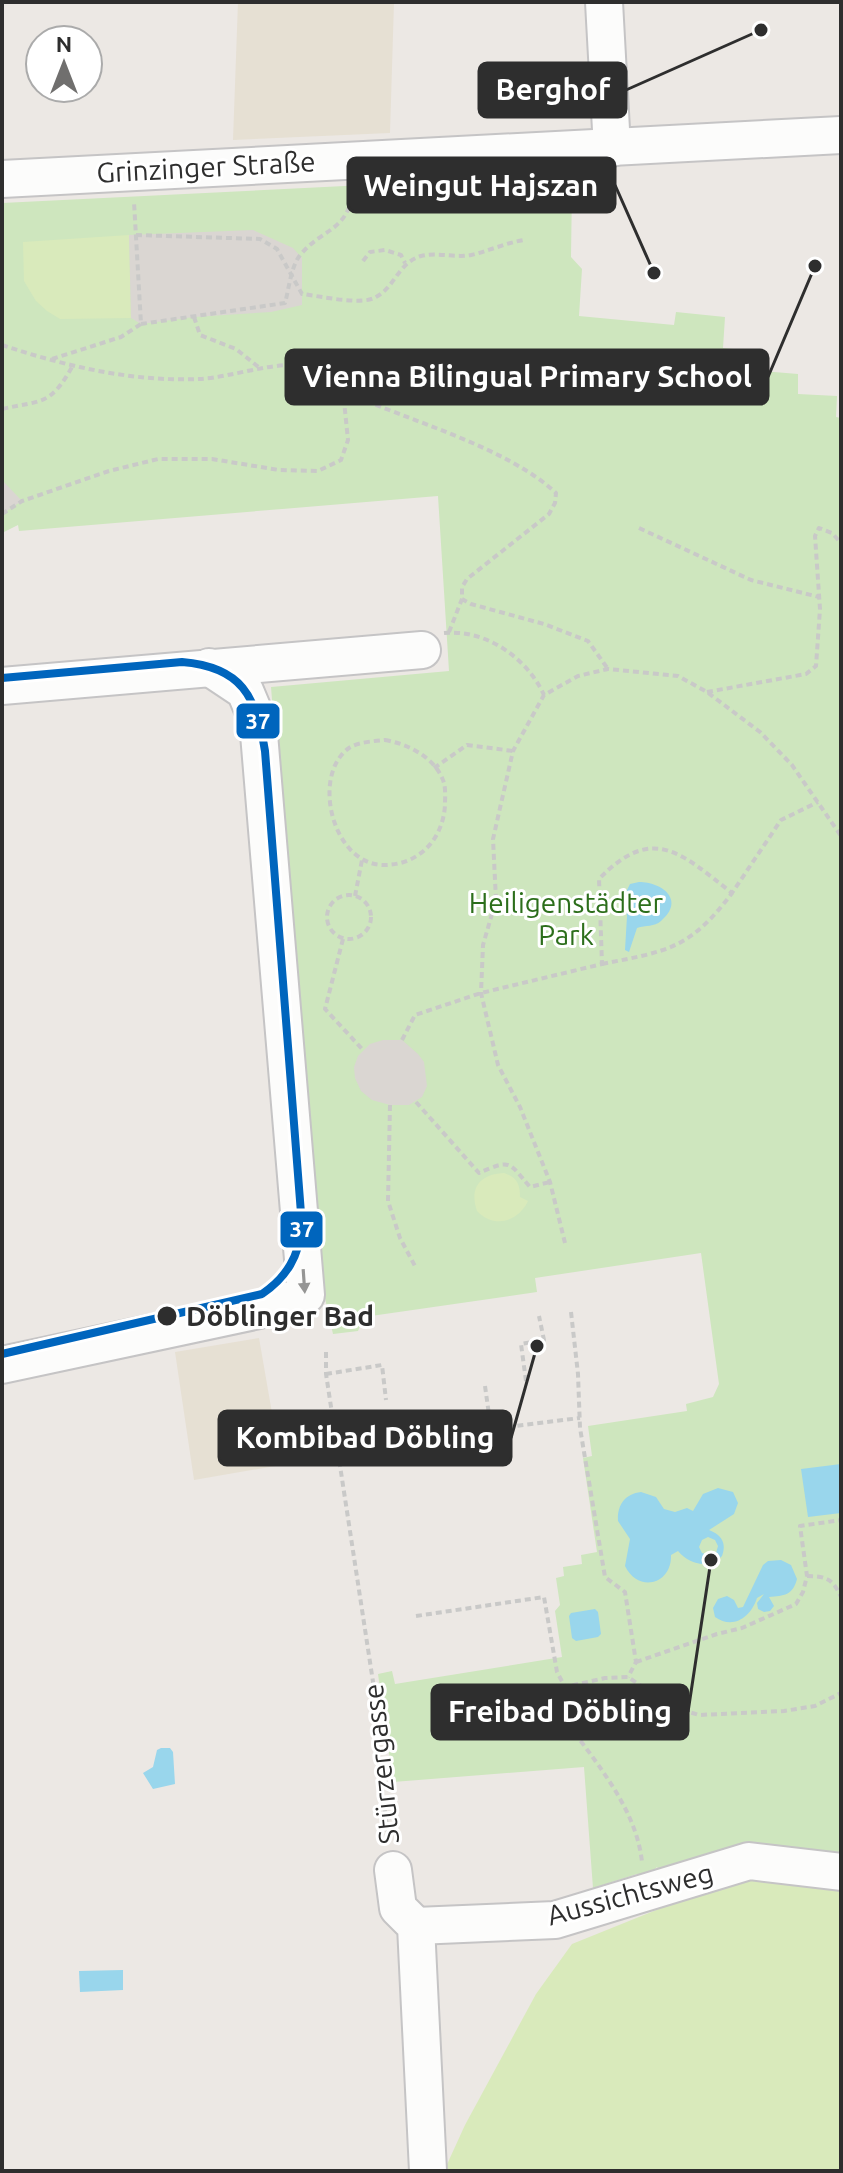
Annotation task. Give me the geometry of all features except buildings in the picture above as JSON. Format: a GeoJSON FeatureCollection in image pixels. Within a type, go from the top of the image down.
{"type":"FeatureCollection","features":[{"type":"Feature","properties":{"kind":"street"},"geometry":{"type":"LineString","coordinates":[[604,2],[612,148]]}},
{"type":"Feature","properties":{"kind":"street","name":"Grinzinger Straße"},"geometry":{"type":"LineString","coordinates":[[2,179],[841,135]]}},
{"type":"Feature","properties":{"kind":"street"},"geometry":{"type":"LineString","coordinates":[[2,686],[209,667],[436,641]]}},
{"type":"Feature","properties":{"kind":"street"},"geometry":{"type":"LineString","coordinates":[[2,1365],[264,1309],[306,1295],[258,722],[245,691],[209,667]]}},
{"type":"Feature","properties":{"kind":"street","name":"Aussichtsweg"},"geometry":{"type":"LineString","coordinates":[[416,1926],[555,1920],[749,1861],[841,1872]]}},
{"type":"Feature","properties":{"kind":"street","name":"Stürzergasse"},"geometry":{"type":"LineString","coordinates":[[393,1870],[398,1908],[416,1926],[428,2171]]}},
{"type":"Feature","properties":{"kind":"path"},"geometry":{"type":"LineString","coordinates":[[50,360],[121,337],[141,324],[285,303],[299,255],[344,219],[353,188]]}},
{"type":"Feature","properties":{"kind":"path"},"geometry":{"type":"LineString","coordinates":[[141,324],[136,235],[260,239],[277,249],[302,294],[368,301],[379,296],[405,263],[422,256],[467,256],[504,243],[524,240]]}},
{"type":"Feature","properties":{"kind":"path"},"geometry":{"type":"LineString","coordinates":[[363,261],[370,252],[385,250],[401,255],[405,263]]}},
{"type":"Feature","properties":{"kind":"path"},"geometry":{"type":"LineString","coordinates":[[194,317],[200,335],[236,349],[262,370]]}},
{"type":"Feature","properties":{"kind":"path"},"geometry":{"type":"LineString","coordinates":[[2,345],[72,367],[144,377],[199,379],[286,364],[314,368],[343,391],[506,459],[543,481],[556,493],[549,514],[467,579],[462,587],[462,599],[436,641]]}},
{"type":"Feature","properties":{"kind":"path"},"geometry":{"type":"LineString","coordinates":[[2,409],[45,401],[60,388],[72,367]]}},
{"type":"Feature","properties":{"kind":"path"},"geometry":{"type":"LineString","coordinates":[[2,514],[22,501],[109,471],[158,459],[212,459],[279,470],[318,471],[341,460],[348,440],[343,391]]}},
{"type":"Feature","properties":{"kind":"path"},"geometry":{"type":"LineString","coordinates":[[639,528],[751,580],[819,597]]}},
{"type":"Feature","properties":{"kind":"path"},"geometry":{"type":"LineString","coordinates":[[707,692],[806,674],[816,666],[819,597],[815,536],[819,528],[832,533],[841,543]]}},
{"type":"Feature","properties":{"kind":"path"},"geometry":{"type":"LineString","coordinates":[[462,599],[588,641],[608,669]]}},
{"type":"Feature","properties":{"kind":"path"},"geometry":{"type":"LineString","coordinates":[[436,641],[460,631],[486,640],[512,654],[535,674],[544,695]]}},
{"type":"Feature","properties":{"kind":"path"},"geometry":{"type":"LineString","coordinates":[[565,1243],[550,1182],[520,1107],[498,1065],[481,993],[483,945],[496,900],[493,839],[513,751],[544,695],[578,676],[608,669],[678,676],[707,692],[760,732],[792,765],[841,836]]}},
{"type":"Feature","properties":{"kind":"path"},"geometry":{"type":"LineString","coordinates":[[371,741],[402,743],[419,751],[434,768],[443,780],[444,820],[437,837],[424,853],[402,863],[380,865],[362,860],[347,847],[335,828],[331,784],[336,766],[349,748],[371,741]]}},
{"type":"Feature","properties":{"kind":"path"},"geometry":{"type":"LineString","coordinates":[[434,768],[467,745],[513,751]]}},
{"type":"Feature","properties":{"kind":"path"},"geometry":{"type":"LineString","coordinates":[[402,1040],[415,1015],[481,993],[640,957],[679,945],[710,923],[781,820],[818,802]]}},
{"type":"Feature","properties":{"kind":"path"},"geometry":{"type":"LineString","coordinates":[[602,964],[599,879],[612,865],[638,850],[664,848],[691,862],[732,893]]}},
{"type":"Feature","properties":{"kind":"path"},"geometry":{"type":"LineString","coordinates":[[355,896],[362,860]]}},
{"type":"Feature","properties":{"kind":"path"},"geometry":{"type":"LineString","coordinates":[[346,894],[355,896],[360,896],[369,906],[372,918],[367,931],[358,938],[343,939],[332,932],[326,922],[327,909],[334,899],[346,894]]}},
{"type":"Feature","properties":{"kind":"path"},"geometry":{"type":"LineString","coordinates":[[343,939],[325,1009],[363,1050]]}},
{"type":"Feature","properties":{"kind":"path"},"geometry":{"type":"LineString","coordinates":[[416,1102],[479,1173],[509,1165],[518,1169],[530,1187],[550,1182]]}},
{"type":"Feature","properties":{"kind":"path"},"geometry":{"type":"LineString","coordinates":[[390,1105],[388,1201],[400,1238],[416,1268]]}},
{"type":"Feature","properties":{"kind":"path"},"geometry":{"type":"LineString","coordinates":[[571,1312],[580,1418],[605,1577],[625,1592],[636,1662],[628,1677]]}},
{"type":"Feature","properties":{"kind":"path"},"geometry":{"type":"LineString","coordinates":[[526,1381],[521,1344],[544,1340],[539,1316]]}},
{"type":"Feature","properties":{"kind":"path","name":"Stürzergasse"},"geometry":{"type":"LineString","coordinates":[[326,1352],[326,1374],[379,1721],[379,1771],[393,1870]]}},
{"type":"Feature","properties":{"kind":"path"},"geometry":{"type":"LineString","coordinates":[[326,1374],[382,1365],[386,1400]]}},
{"type":"Feature","properties":{"kind":"path"},"geometry":{"type":"LineString","coordinates":[[485,1386],[491,1429],[580,1418]]}},
{"type":"Feature","properties":{"kind":"path"},"geometry":{"type":"LineString","coordinates":[[336,1436],[405,1424],[406,1439],[459,1431],[457,1417],[489,1413]]}},
{"type":"Feature","properties":{"kind":"path"},"geometry":{"type":"LineString","coordinates":[[636,1662],[742,1628],[796,1604],[807,1576],[800,1526],[841,1520]]}},
{"type":"Feature","properties":{"kind":"path"},"geometry":{"type":"LineString","coordinates":[[807,1576],[824,1576],[834,1582],[841,1597]]}},
{"type":"Feature","properties":{"kind":"path"},"geometry":{"type":"LineString","coordinates":[[416,1616],[544,1597],[557,1672],[565,1687],[562,1715],[628,1811],[640,1847],[643,1874],[652,1890]]}},
{"type":"Feature","properties":{"kind":"path"},"geometry":{"type":"LineString","coordinates":[[565,1687],[605,1678],[628,1677],[672,1707],[699,1715],[784,1711],[815,1706],[841,1693]]}},
{"type":"Feature","properties":{"kind":"shaded area"},"geometry":{"type":"Polygon","coordinates":[[[238,2],[394,2],[390,133],[233,140],[238,2]]]}},
{"type":"Feature","properties":{"kind":"shaded area"},"geometry":{"type":"Polygon","coordinates":[[[253,230],[293,248],[302,258],[302,305],[271,312],[141,324],[131,318],[129,235],[253,230]]]}},
{"type":"Feature","properties":{"kind":"shaded area"},"geometry":{"type":"Polygon","coordinates":[[[2,480],[22,501],[2,514],[2,480]]]}},
{"type":"Feature","properties":{"kind":"shaded area"},"geometry":{"type":"Polygon","coordinates":[[[402,1040],[424,1062],[427,1086],[422,1097],[409,1105],[390,1105],[372,1100],[361,1091],[355,1078],[354,1067],[358,1056],[370,1044],[402,1040]]]}},
{"type":"Feature","properties":{"kind":"shaded area"},"geometry":{"type":"Polygon","coordinates":[[[259,1338],[281,1465],[194,1480],[175,1352],[259,1338]]]}},
{"type":"Feature","properties":{"kind":"green space","name":"Heiligenstädter Park"},"geometry":{"type":"Polygon","coordinates":[[[385,184],[399,198],[572,188],[571,257],[582,269],[579,316],[674,325],[676,312],[725,317],[723,348],[764,352],[762,371],[798,374],[798,394],[837,396],[836,417],[841,418],[841,1856],[662,1877],[657,1867],[650,1874],[637,1874],[593,1888],[584,1767],[393,1782],[378,1674],[392,1671],[395,1684],[562,1657],[555,1611],[560,1605],[556,1578],[564,1576],[563,1567],[582,1564],[581,1555],[597,1552],[583,1458],[592,1456],[588,1426],[687,1411],[686,1404],[713,1397],[719,1384],[701,1253],[535,1278],[537,1292],[364,1317],[358,1331],[333,1334],[316,1258],[271,687],[449,671],[438,496],[19,531],[18,525],[2,533],[2,203],[385,184]]]}},
{"type":"Feature","properties":{"kind":"green space"},"geometry":{"type":"Polygon","coordinates":[[[129,235],[131,318],[60,319],[36,301],[24,281],[23,242],[129,235]]]}},
{"type":"Feature","properties":{"kind":"green space"},"geometry":{"type":"Polygon","coordinates":[[[504,1173],[515,1179],[520,1197],[528,1201],[512,1218],[491,1220],[477,1211],[474,1196],[483,1179],[504,1173]]]}},
{"type":"Feature","properties":{"kind":"green space"},"geometry":{"type":"Polygon","coordinates":[[[753,1871],[841,1882],[841,2171],[444,2171],[465,2125],[536,1994],[572,1944],[753,1871]]]}},
{"type":"Feature","properties":{"kind":"water"},"geometry":{"type":"Polygon","coordinates":[[[639,882],[663,889],[671,899],[671,906],[658,923],[637,928],[629,952],[625,950],[627,916],[624,896],[630,884],[639,882]]]}},
{"type":"Feature","properties":{"kind":"water"},"geometry":{"type":"Polygon","coordinates":[[[841,1464],[841,1513],[808,1517],[801,1469],[841,1464]]]}},
{"type":"Feature","properties":{"kind":"water"},"geometry":{"type":"Polygon","coordinates":[[[718,1488],[733,1492],[738,1503],[734,1514],[709,1530],[722,1540],[722,1556],[711,1563],[700,1564],[688,1560],[678,1551],[671,1555],[670,1565],[660,1579],[646,1582],[631,1575],[625,1566],[630,1539],[618,1521],[623,1502],[630,1495],[641,1492],[656,1497],[664,1509],[675,1512],[687,1508],[693,1511],[703,1494],[718,1488]],[[708,1537],[702,1540],[699,1547],[702,1553],[716,1553],[718,1546],[715,1540],[708,1537]]]}},
{"type":"Feature","properties":{"kind":"water"},"geometry":{"type":"Polygon","coordinates":[[[781,1560],[791,1565],[797,1579],[787,1594],[769,1597],[774,1606],[770,1611],[758,1609],[757,1603],[764,1594],[757,1598],[750,1611],[740,1620],[728,1622],[715,1617],[713,1608],[718,1599],[727,1596],[734,1600],[738,1608],[743,1607],[763,1565],[768,1561],[781,1560]]]}},
{"type":"Feature","properties":{"kind":"water"},"geometry":{"type":"Polygon","coordinates":[[[595,1609],[601,1634],[576,1641],[572,1638],[569,1616],[595,1609]]]}},
{"type":"Feature","properties":{"kind":"water"},"geometry":{"type":"Polygon","coordinates":[[[170,1748],[173,1752],[175,1784],[153,1789],[143,1773],[153,1767],[157,1750],[170,1748]]]}},
{"type":"Feature","properties":{"kind":"water"},"geometry":{"type":"Polygon","coordinates":[[[123,1970],[123,1990],[80,1992],[79,1971],[123,1970]]]}},
{"type":"Feature","properties":{"kind":"transit line","name":"37"},"geometry":{"type":"LineString","coordinates":[[2,678],[182,662],[219,670],[243,688],[251,700],[265,751],[302,1226],[290,1265],[262,1294],[2,1354]]}},
{"type":"Feature","properties":{"kind":"place","name":"Berghof"},"geometry":{"type":"Point","coordinates":[761,30]}},
{"type":"Feature","properties":{"kind":"place","name":"Vienna Bilingual Primary School"},"geometry":{"type":"Point","coordinates":[815,266]}},
{"type":"Feature","properties":{"kind":"place","name":"Weingut Hajszan"},"geometry":{"type":"Point","coordinates":[654,273]}},
{"type":"Feature","properties":{"kind":"place","name":"Döblinger Bad"},"geometry":{"type":"Point","coordinates":[167,1316]}},
{"type":"Feature","properties":{"kind":"place","name":"Kombibad Döbling"},"geometry":{"type":"Point","coordinates":[537,1346]}},
{"type":"Feature","properties":{"kind":"place","name":"Freibad Döbling"},"geometry":{"type":"Point","coordinates":[711,1560]}}]}
